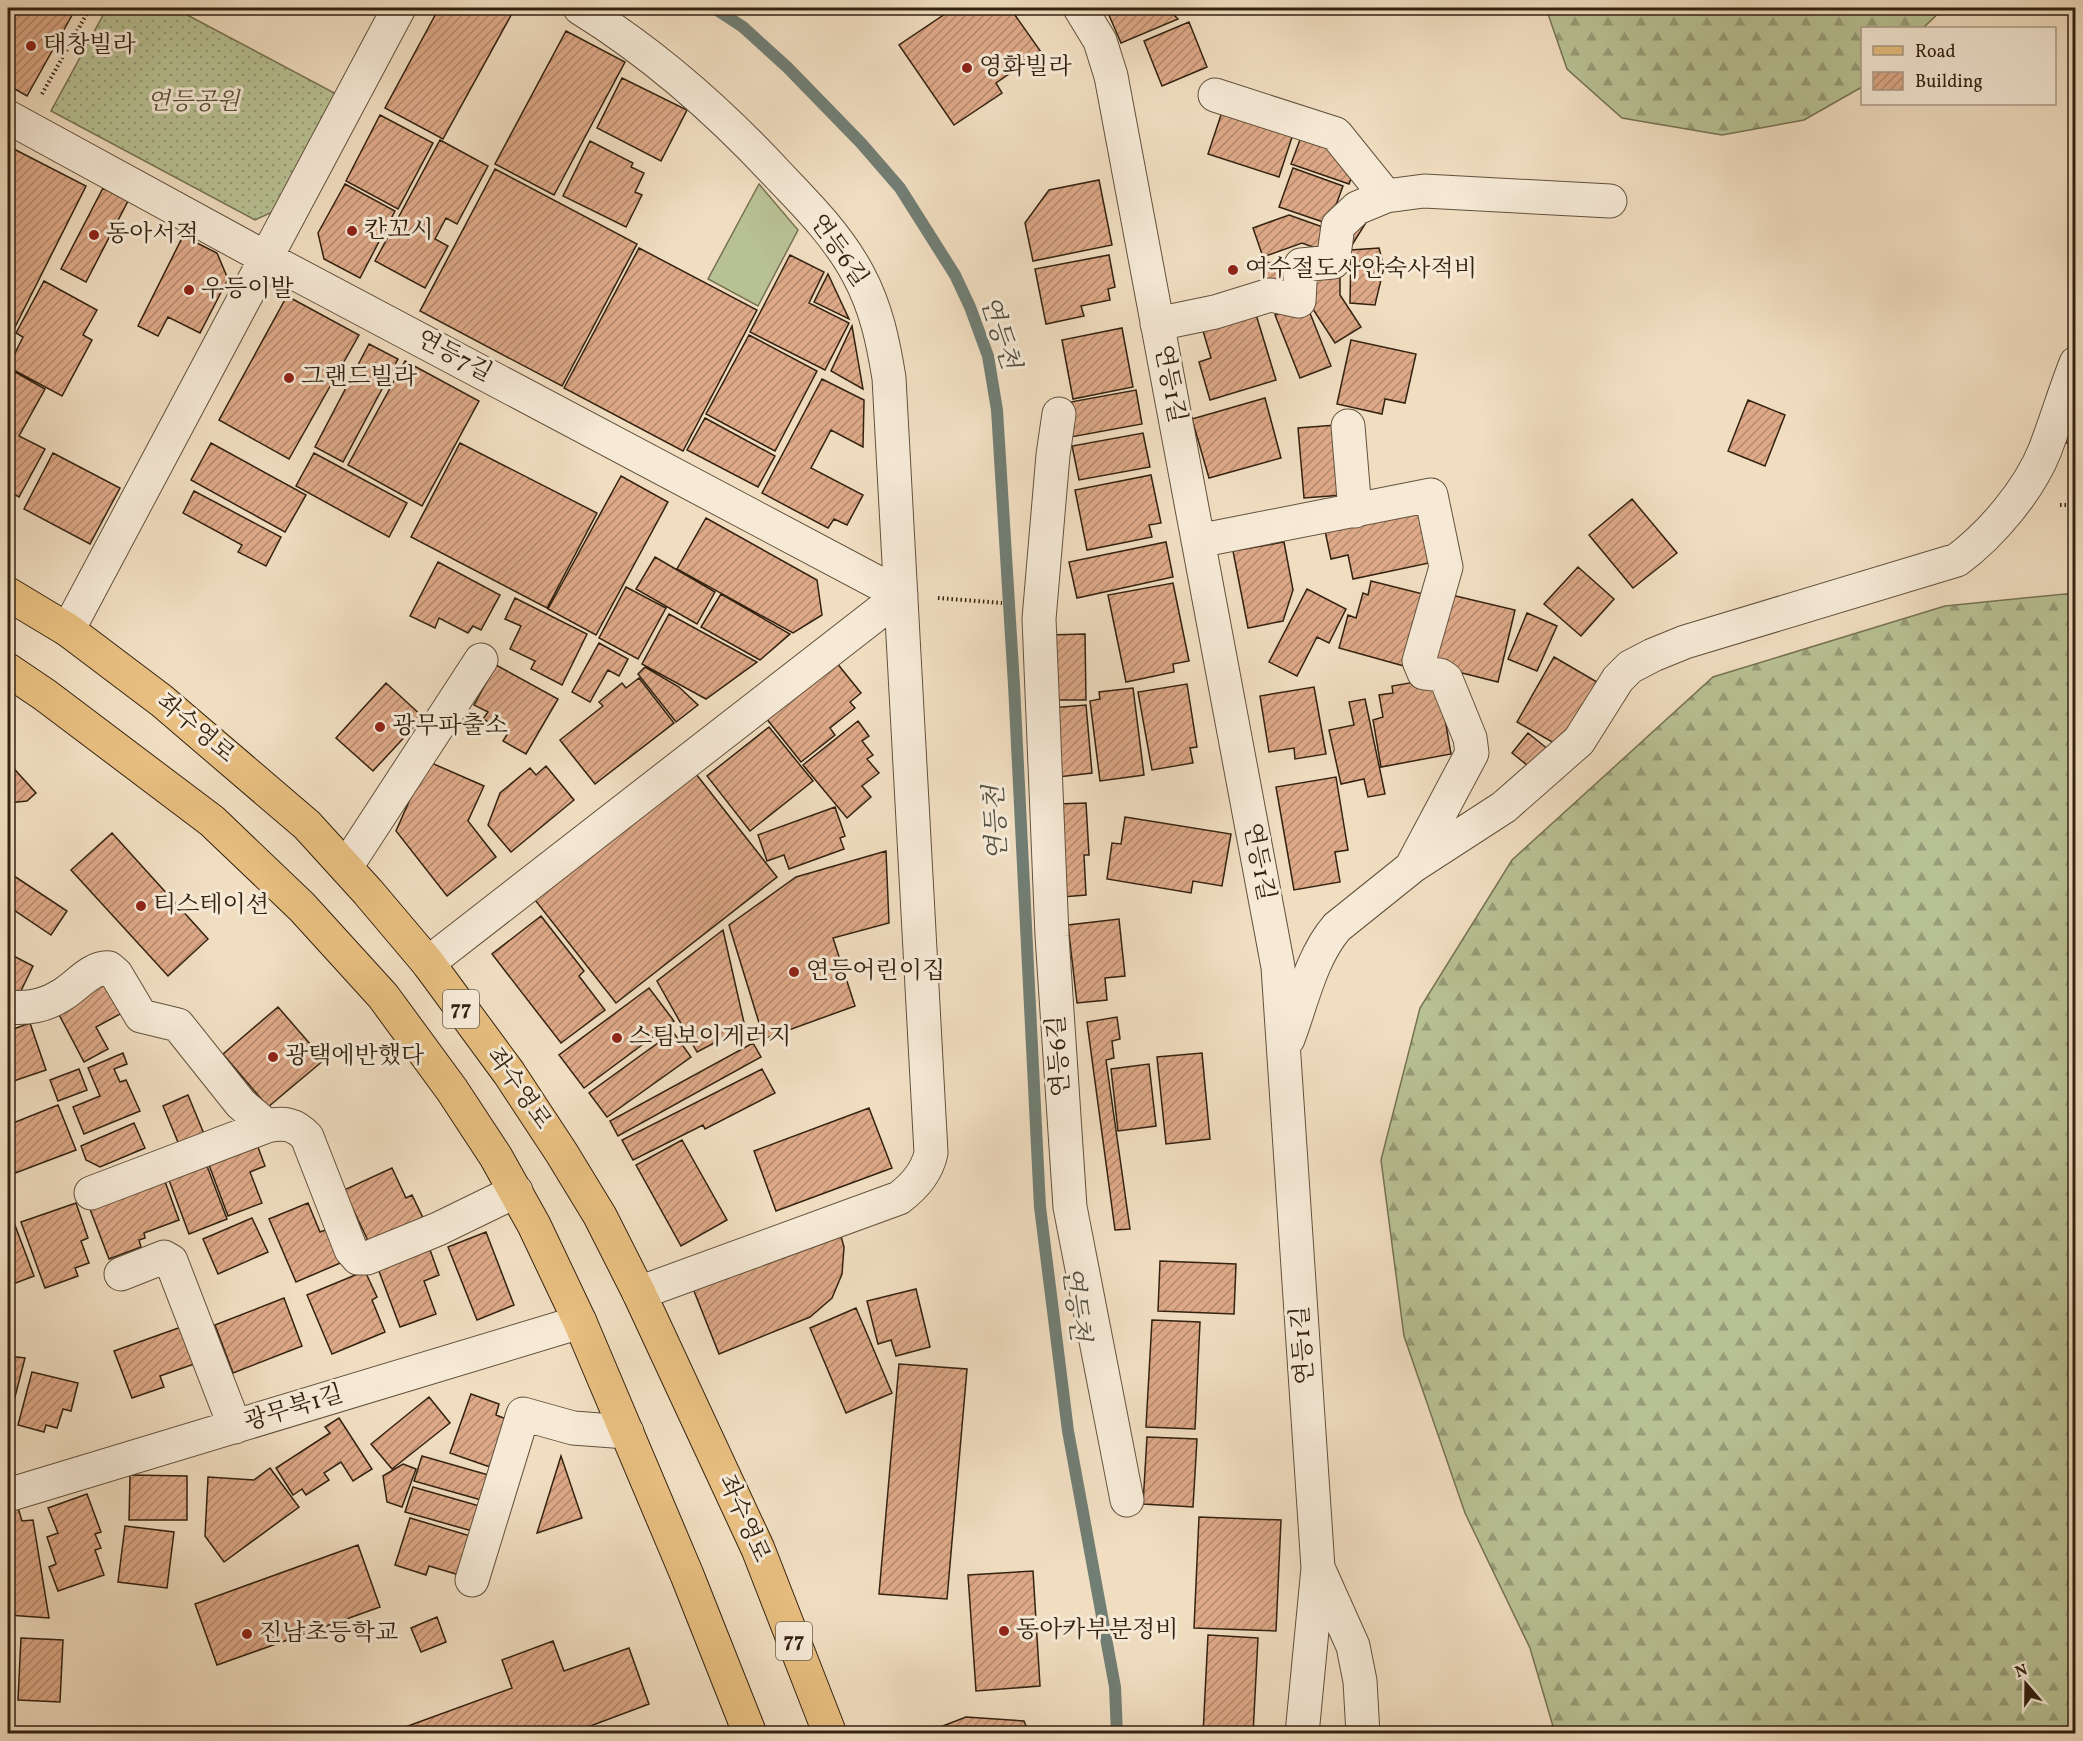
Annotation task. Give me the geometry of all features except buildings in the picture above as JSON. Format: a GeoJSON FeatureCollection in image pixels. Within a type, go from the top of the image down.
{"type":"FeatureCollection","features":[{"type":"Feature","properties":{"kind":"main road","name":"좌수영로"},"geometry":{"type":"LineString","coordinates":[[8,594],[68,630],[162,701],[307,825],[428,963],[509,1073],[600,1216],[639,1293],[758,1549],[830,1734]]}},
{"type":"Feature","properties":{"kind":"main road","name":"77"},"geometry":{"type":"LineString","coordinates":[[10,676],[123,753],[212,821],[302,907],[383,996],[452,1090],[516,1191],[580,1322],[750,1734]]}},
{"type":"Feature","properties":{"kind":"street"},"geometry":{"type":"LineString","coordinates":[[68,630],[399,8]]}},
{"type":"Feature","properties":{"kind":"street","name":"연등6길"},"geometry":{"type":"LineString","coordinates":[[580,8],[659,62],[710,106],[796,193],[828,231],[857,272],[875,311],[884,343],[889,378],[931,1153],[928,1166],[910,1190],[899,1198],[639,1293]]}},
{"type":"Feature","properties":{"kind":"street","name":"연등1길"},"geometry":{"type":"LineString","coordinates":[[1080,8],[1100,41],[1111,76],[1278,967],[1318,1568],[1302,1734]]}},
{"type":"Feature","properties":{"kind":"street"},"geometry":{"type":"LineString","coordinates":[[1215,95],[1336,134],[1386,196]]}},
{"type":"Feature","properties":{"kind":"street","name":"연등7길"},"geometry":{"type":"LineString","coordinates":[[16,122],[266,258],[901,595]]}},
{"type":"Feature","properties":{"kind":"street"},"geometry":{"type":"LineString","coordinates":[[1158,324],[1215,312],[1270,295],[1299,302],[1301,265],[1332,262],[1338,226],[1356,208],[1386,196],[1424,191],[1610,201]]}},
{"type":"Feature","properties":{"kind":"street"},"geometry":{"type":"LineString","coordinates":[[1284,1050],[1320,954],[1337,927],[1413,866],[1504,807],[1580,741],[1618,679],[1630,667],[1685,642],[1957,560],[1975,547],[2014,504],[2044,452],[2076,363]]}},
{"type":"Feature","properties":{"kind":"street","name":"연등6길"},"geometry":{"type":"LineString","coordinates":[[1059,414],[1053,455],[1040,606],[1052,936],[1070,1207],[1127,1500]]}},
{"type":"Feature","properties":{"kind":"street"},"geometry":{"type":"LineString","coordinates":[[1348,426],[1355,511]]}},
{"type":"Feature","properties":{"kind":"street"},"geometry":{"type":"LineString","coordinates":[[1198,541],[1431,495],[1446,567],[1419,661],[1424,673],[1440,675],[1446,679],[1470,738],[1472,753],[1413,866]]}},
{"type":"Feature","properties":{"kind":"street"},"geometry":{"type":"LineString","coordinates":[[428,963],[901,595]]}},
{"type":"Feature","properties":{"kind":"street"},"geometry":{"type":"LineString","coordinates":[[346,867],[481,660]]}},
{"type":"Feature","properties":{"kind":"street"},"geometry":{"type":"LineString","coordinates":[[8,1007],[41,1005],[61,996],[99,968],[109,968],[116,974],[141,1017],[177,1024],[241,1104],[267,1126]]}},
{"type":"Feature","properties":{"kind":"street"},"geometry":{"type":"LineString","coordinates":[[91,1193],[267,1126],[279,1124],[293,1126],[307,1137],[351,1250],[358,1258],[367,1258],[438,1229],[516,1191]]}},
{"type":"Feature","properties":{"kind":"street"},"geometry":{"type":"LineString","coordinates":[[121,1274],[164,1257],[171,1261],[235,1426]]}},
{"type":"Feature","properties":{"kind":"street","name":"광무북1길"},"geometry":{"type":"LineString","coordinates":[[8,1495],[580,1322]]}},
{"type":"Feature","properties":{"kind":"street"},"geometry":{"type":"LineString","coordinates":[[472,1580],[523,1414],[573,1428],[627,1432]]}},
{"type":"Feature","properties":{"kind":"street"},"geometry":{"type":"LineString","coordinates":[[1318,1568],[1353,1646],[1360,1681],[1363,1734]]}},
{"type":"Feature","properties":{"kind":"path"},"geometry":{"type":"LineString","coordinates":[[16,122],[90,8]]}},
{"type":"Feature","properties":{"kind":"path"},"geometry":{"type":"LineString","coordinates":[[901,595],[1040,606]]}},
{"type":"Feature","properties":{"kind":"green space","name":"연등공원"},"geometry":{"type":"Polygon","coordinates":[[[107,8],[174,8],[340,96],[279,209],[255,220],[51,111],[107,8]]]}},
{"type":"Feature","properties":{"kind":"green space"},"geometry":{"type":"Polygon","coordinates":[[[1546,8],[1944,8],[1924,27],[1861,27],[1861,88],[1804,120],[1722,135],[1622,118],[1567,69],[1546,8]]]}},
{"type":"Feature","properties":{"kind":"green space"},"geometry":{"type":"Polygon","coordinates":[[[759,184],[798,230],[758,306],[708,279],[759,184]]]}},
{"type":"Feature","properties":{"kind":"green space"},"geometry":{"type":"Polygon","coordinates":[[[2075,593],[2075,1733],[1555,1733],[1530,1648],[1465,1513],[1404,1336],[1381,1160],[1420,1008],[1512,860],[1713,677],[1945,606],[2075,593]]]}},
{"type":"Feature","properties":{"kind":"waterway","name":"연등천"},"geometry":{"type":"LineString","coordinates":[[714,8],[743,27],[787,67],[861,143],[900,188],[955,275],[970,307],[988,356],[997,410],[1014,685],[1040,1207],[1068,1431],[1115,1687],[1117,1734]]}},
{"type":"Feature","properties":{"kind":"place","name":"태창빌라"},"geometry":{"type":"Point","coordinates":[31,46]}},
{"type":"Feature","properties":{"kind":"place","name":"영화빌라"},"geometry":{"type":"Point","coordinates":[967,68]}},
{"type":"Feature","properties":{"kind":"place","name":"칸꼬시"},"geometry":{"type":"Point","coordinates":[352,231]}},
{"type":"Feature","properties":{"kind":"place","name":"동아서적"},"geometry":{"type":"Point","coordinates":[94,235]}},
{"type":"Feature","properties":{"kind":"place","name":"여수절도사안숙사적비"},"geometry":{"type":"Point","coordinates":[1233,270]}},
{"type":"Feature","properties":{"kind":"place","name":"우등이발"},"geometry":{"type":"Point","coordinates":[189,290]}},
{"type":"Feature","properties":{"kind":"place","name":"그랜드빌라"},"geometry":{"type":"Point","coordinates":[289,378]}},
{"type":"Feature","properties":{"kind":"place","name":"광무파출소"},"geometry":{"type":"Point","coordinates":[380,727]}},
{"type":"Feature","properties":{"kind":"place","name":"티스테이션"},"geometry":{"type":"Point","coordinates":[141,906]}},
{"type":"Feature","properties":{"kind":"place","name":"연등어린이집"},"geometry":{"type":"Point","coordinates":[794,972]}},
{"type":"Feature","properties":{"kind":"place","name":"스팀보이게러지"},"geometry":{"type":"Point","coordinates":[617,1038]}},
{"type":"Feature","properties":{"kind":"place","name":"광택에반했다"},"geometry":{"type":"Point","coordinates":[273,1057]}},
{"type":"Feature","properties":{"kind":"place","name":"동아카부분정비"},"geometry":{"type":"Point","coordinates":[1004,1631]}},
{"type":"Feature","properties":{"kind":"place","name":"진남초등학교"},"geometry":{"type":"Point","coordinates":[247,1634]}}]}
